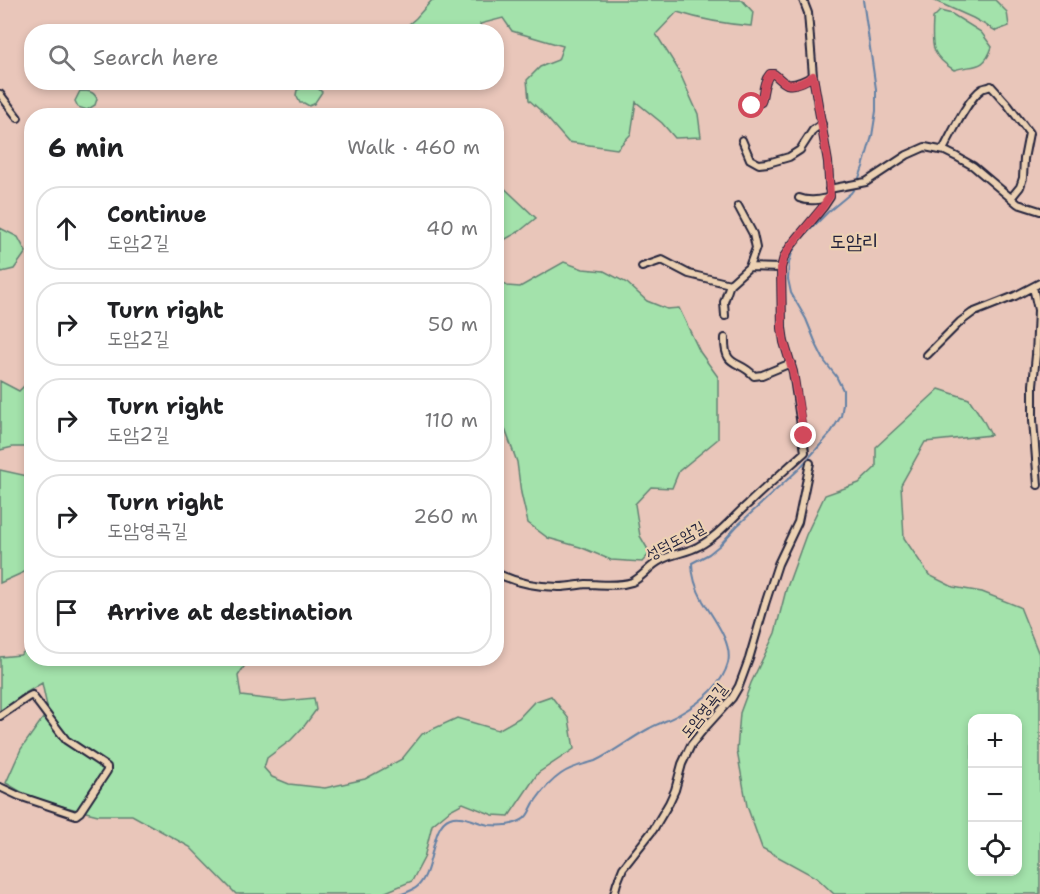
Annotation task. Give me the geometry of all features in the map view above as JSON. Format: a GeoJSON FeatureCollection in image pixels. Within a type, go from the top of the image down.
{"type":"FeatureCollection","features":[{"type":"Feature","properties":{"kind":"street"},"geometry":{"type":"LineString","coordinates":[[725,338],[726,355],[730,361],[749,370],[754,376],[791,363],[782,328],[781,268],[790,247],[830,196],[828,162],[813,76],[808,13],[803,0]]}},
{"type":"Feature","properties":{"kind":"street"},"geometry":{"type":"LineString","coordinates":[[752,106],[761,102],[764,82],[770,74],[774,74],[788,84],[798,83],[813,76]]}},
{"type":"Feature","properties":{"kind":"street"},"geometry":{"type":"LineString","coordinates":[[943,150],[974,97],[983,88],[992,86],[1029,133],[1023,178],[1020,187],[1011,198]]}},
{"type":"Feature","properties":{"kind":"street"},"geometry":{"type":"LineString","coordinates":[[0,94],[18,118]]}},
{"type":"Feature","properties":{"kind":"street"},"geometry":{"type":"LineString","coordinates":[[742,140],[750,159],[759,164],[768,163],[789,157],[800,150],[813,130],[822,124]]}},
{"type":"Feature","properties":{"kind":"street"},"geometry":{"type":"LineString","coordinates":[[829,189],[866,182],[907,155],[925,147],[943,150],[973,166],[1018,204],[1040,211]]}},
{"type":"Feature","properties":{"kind":"street"},"geometry":{"type":"LineString","coordinates":[[799,198],[816,200],[828,198]]}},
{"type":"Feature","properties":{"kind":"street"},"geometry":{"type":"LineString","coordinates":[[725,316],[723,302],[730,284],[749,267],[756,248],[753,234],[738,206]]}},
{"type":"Feature","properties":{"kind":"street"},"geometry":{"type":"LineString","coordinates":[[642,267],[662,260],[689,274],[730,284]]}},
{"type":"Feature","properties":{"kind":"street"},"geometry":{"type":"LineString","coordinates":[[749,267],[781,268]]}},
{"type":"Feature","properties":{"kind":"street"},"geometry":{"type":"LineString","coordinates":[[927,355],[960,322],[972,314],[1037,285],[1033,420],[1038,485]]}},
{"type":"Feature","properties":{"kind":"street","name":"성덕도암길"},"geometry":{"type":"LineString","coordinates":[[504,576],[547,587],[584,584],[611,585],[638,579],[657,562],[669,555],[689,551],[701,545],[805,452],[791,363]]}},
{"type":"Feature","properties":{"kind":"street","name":"도암영곡길"},"geometry":{"type":"LineString","coordinates":[[614,894],[623,868],[647,838],[669,803],[682,764],[691,746],[739,687],[778,564],[798,522],[810,463]]}},
{"type":"Feature","properties":{"kind":"street"},"geometry":{"type":"LineString","coordinates":[[0,716],[32,695],[66,740],[107,767],[76,815],[19,796],[0,787]]}},
{"type":"Feature","properties":{"kind":"green space"},"geometry":{"type":"Polygon","coordinates":[[[432,0],[742,0],[753,12],[751,26],[714,21],[677,12],[656,34],[678,69],[698,114],[701,137],[675,138],[662,123],[636,102],[631,134],[617,149],[568,142],[529,100],[527,80],[540,67],[558,60],[563,46],[512,31],[503,18],[480,24],[409,24],[432,0]]]}},
{"type":"Feature","properties":{"kind":"green space"},"geometry":{"type":"Polygon","coordinates":[[[933,0],[995,0],[1007,12],[1009,26],[996,31],[933,0]]]}},
{"type":"Feature","properties":{"kind":"green space"},"geometry":{"type":"Polygon","coordinates":[[[940,11],[952,14],[981,32],[992,47],[986,60],[978,65],[954,70],[940,59],[934,48],[932,35],[933,18],[940,11]]]}},
{"type":"Feature","properties":{"kind":"green space"},"geometry":{"type":"Polygon","coordinates":[[[297,90],[320,90],[322,92],[314,104],[309,106],[300,103],[296,95],[297,90]]]}},
{"type":"Feature","properties":{"kind":"green space"},"geometry":{"type":"Polygon","coordinates":[[[80,91],[88,91],[97,99],[95,105],[90,108],[78,107],[75,101],[80,91]]]}},
{"type":"Feature","properties":{"kind":"green space"},"geometry":{"type":"Polygon","coordinates":[[[504,188],[536,218],[504,240],[504,188]]]}},
{"type":"Feature","properties":{"kind":"green space"},"geometry":{"type":"Polygon","coordinates":[[[0,228],[18,237],[24,248],[24,255],[14,269],[2,272],[0,269],[0,228]]]}},
{"type":"Feature","properties":{"kind":"green space"},"geometry":{"type":"Polygon","coordinates":[[[564,262],[583,269],[604,271],[627,283],[647,301],[667,309],[679,308],[700,352],[718,377],[718,439],[679,471],[672,488],[651,487],[635,504],[640,536],[650,553],[642,562],[611,560],[580,547],[548,538],[528,523],[517,462],[504,426],[504,283],[507,286],[520,287],[564,262]]]}},
{"type":"Feature","properties":{"kind":"green space"},"geometry":{"type":"Polygon","coordinates":[[[0,381],[19,391],[24,386],[24,447],[0,450],[0,381]]]}},
{"type":"Feature","properties":{"kind":"green space"},"geometry":{"type":"Polygon","coordinates":[[[939,389],[969,399],[991,435],[925,442],[901,485],[904,538],[929,575],[953,587],[982,592],[1020,607],[1040,657],[1040,894],[834,894],[817,878],[762,848],[747,806],[737,751],[740,713],[751,683],[775,633],[786,590],[806,535],[825,495],[859,483],[876,467],[876,447],[939,389]]]}},
{"type":"Feature","properties":{"kind":"green space"},"geometry":{"type":"Polygon","coordinates":[[[0,470],[24,475],[24,572],[0,583],[0,470]]]}},
{"type":"Feature","properties":{"kind":"green space"},"geometry":{"type":"Polygon","coordinates":[[[24,652],[24,666],[244,666],[238,676],[241,696],[284,701],[314,698],[316,710],[291,740],[267,758],[264,768],[272,777],[289,784],[325,788],[365,779],[402,759],[422,734],[457,718],[498,730],[519,718],[534,702],[551,696],[569,719],[574,749],[538,773],[509,816],[493,815],[463,803],[450,810],[432,825],[424,858],[412,881],[381,894],[236,894],[190,847],[132,815],[98,815],[33,799],[6,783],[21,749],[48,711],[42,683],[22,695],[0,713],[0,657],[20,655],[24,652]]]}},
{"type":"Feature","properties":{"kind":"waterway"},"geometry":{"type":"LineString","coordinates":[[402,894],[415,889],[423,879],[439,829],[444,822],[450,818],[459,817],[489,825],[501,825],[523,819],[544,789],[561,774],[573,767],[595,761],[650,728],[686,711],[715,687],[725,671],[728,663],[728,647],[699,592],[692,563],[720,545],[737,526],[798,470],[830,434],[841,416],[843,390],[817,346],[806,319],[791,293],[788,279],[789,263],[798,242],[856,186],[872,136],[876,111],[876,89],[863,0]]}},
{"type":"Feature","properties":{"kind":"district","name":"도암리"},"geometry":{"type":"Point","coordinates":[854,241]}},
{"type":"Feature","properties":{"kind":"route"},"geometry":{"type":"LineString","coordinates":[[752,106],[761,102],[764,82],[770,74],[778,76],[788,84],[798,83],[813,76],[828,162],[830,196],[790,247],[781,268],[782,328],[793,372],[804,436]]}}]}
